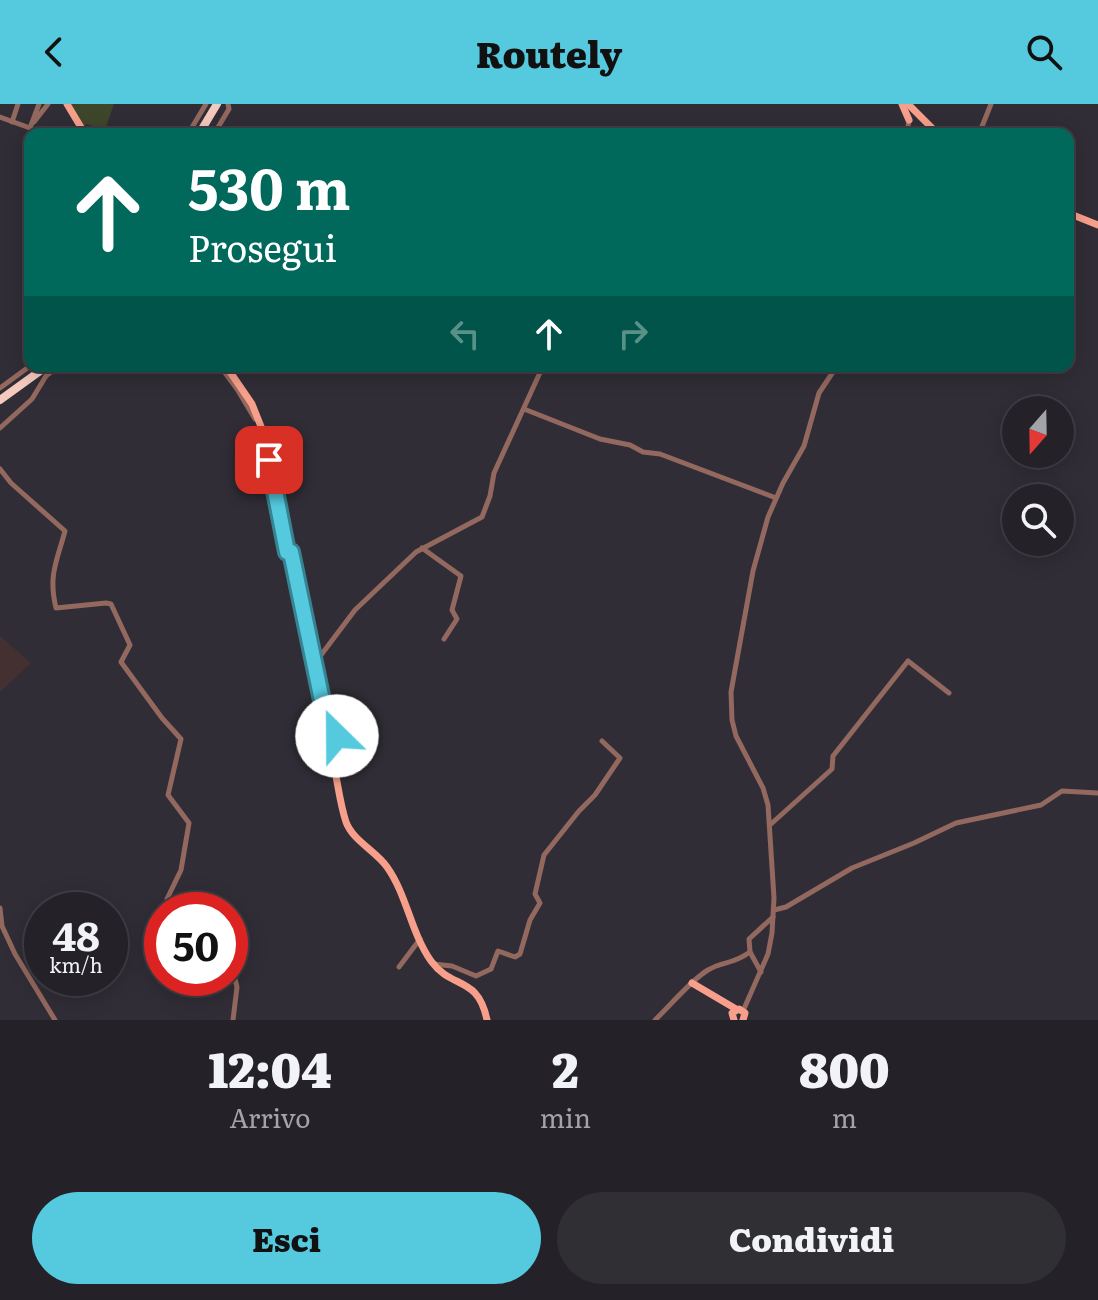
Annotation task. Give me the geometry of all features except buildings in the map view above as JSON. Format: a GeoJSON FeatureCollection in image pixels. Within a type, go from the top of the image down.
{"type":"FeatureCollection","features":[{"type":"Feature","properties":{"kind":"highway"},"geometry":{"type":"LineString","coordinates":[[206,128],[222,104]]}},
{"type":"Feature","properties":{"kind":"highway"},"geometry":{"type":"LineString","coordinates":[[205,128],[222,104]]}},
{"type":"Feature","properties":{"kind":"highway"},"geometry":{"type":"LineString","coordinates":[[0,398],[36,372]]}},
{"type":"Feature","properties":{"kind":"main road"},"geometry":{"type":"LineString","coordinates":[[67,104],[81,128]]}},
{"type":"Feature","properties":{"kind":"main road"},"geometry":{"type":"LineString","coordinates":[[909,112],[922,117],[932,128]]}},
{"type":"Feature","properties":{"kind":"main road"},"geometry":{"type":"LineString","coordinates":[[1074,215],[1098,225]]}},
{"type":"Feature","properties":{"kind":"main road"},"geometry":{"type":"LineString","coordinates":[[231,372],[252,404],[268,444],[310,652],[317,662],[328,726]]}},
{"type":"Feature","properties":{"kind":"main road"},"geometry":{"type":"LineString","coordinates":[[328,726],[323,732],[329,739],[348,826],[380,857],[393,876],[433,964],[474,990],[483,1003],[487,1020]]}},
{"type":"Feature","properties":{"kind":"main road"},"geometry":{"type":"LineString","coordinates":[[328,726],[337,728],[338,733],[329,739]]}},
{"type":"Feature","properties":{"kind":"main road"},"geometry":{"type":"LineString","coordinates":[[692,983],[736,1014],[745,1016],[743,1020]]}},
{"type":"Feature","properties":{"kind":"street"},"geometry":{"type":"LineString","coordinates":[[12,122],[18,104]]}},
{"type":"Feature","properties":{"kind":"street"},"geometry":{"type":"LineString","coordinates":[[31,127],[39,104]]}},
{"type":"Feature","properties":{"kind":"street"},"geometry":{"type":"LineString","coordinates":[[31,127],[48,104]]}},
{"type":"Feature","properties":{"kind":"street"},"geometry":{"type":"LineString","coordinates":[[192,128],[206,104]]}},
{"type":"Feature","properties":{"kind":"street"},"geometry":{"type":"LineString","coordinates":[[218,128],[229,109],[222,104]]}},
{"type":"Feature","properties":{"kind":"street"},"geometry":{"type":"LineString","coordinates":[[981,128],[991,104]]}},
{"type":"Feature","properties":{"kind":"street"},"geometry":{"type":"LineString","coordinates":[[0,117],[31,127]]}},
{"type":"Feature","properties":{"kind":"street"},"geometry":{"type":"LineString","coordinates":[[0,388],[24,370]]}},
{"type":"Feature","properties":{"kind":"street"},"geometry":{"type":"LineString","coordinates":[[0,428],[29,402],[51,372]]}},
{"type":"Feature","properties":{"kind":"street"},"geometry":{"type":"LineString","coordinates":[[224,372],[244,399],[264,442],[296,597]]}},
{"type":"Feature","properties":{"kind":"street"},"geometry":{"type":"LineString","coordinates":[[317,662],[355,610],[420,549],[482,517],[494,473],[540,372]]}},
{"type":"Feature","properties":{"kind":"street"},"geometry":{"type":"LineString","coordinates":[[736,1014],[761,972],[771,938],[774,913],[771,824],[763,788],[736,736],[731,692],[753,571],[776,498],[804,446],[819,393],[833,372]]}},
{"type":"Feature","properties":{"kind":"street"},"geometry":{"type":"LineString","coordinates":[[524,409],[600,439],[660,454],[776,498]]}},
{"type":"Feature","properties":{"kind":"street"},"geometry":{"type":"LineString","coordinates":[[245,451],[264,442]]}},
{"type":"Feature","properties":{"kind":"street"},"geometry":{"type":"LineString","coordinates":[[0,469],[11,483],[65,531],[54,562],[56,608],[111,604],[130,645],[121,662],[182,741],[168,795],[189,823],[181,870],[170,892]]}},
{"type":"Feature","properties":{"kind":"street"},"geometry":{"type":"LineString","coordinates":[[420,549],[461,576],[452,610],[457,619],[444,639]]}},
{"type":"Feature","properties":{"kind":"street"},"geometry":{"type":"LineString","coordinates":[[306,596],[317,662]]}},
{"type":"Feature","properties":{"kind":"street"},"geometry":{"type":"LineString","coordinates":[[303,631],[315,683]]}},
{"type":"Feature","properties":{"kind":"street"},"geometry":{"type":"LineString","coordinates":[[771,824],[832,769],[833,756],[908,661],[949,693]]}},
{"type":"Feature","properties":{"kind":"street"},"geometry":{"type":"LineString","coordinates":[[433,964],[452,966],[476,976],[491,969],[498,951],[515,957],[520,954],[530,920],[540,903],[535,894],[544,855],[595,795],[620,758],[602,741]]}},
{"type":"Feature","properties":{"kind":"street"},"geometry":{"type":"LineString","coordinates":[[761,972],[750,952],[750,936],[774,913],[871,859],[906,847],[956,823],[1041,805],[1062,791],[1098,793]]}},
{"type":"Feature","properties":{"kind":"street"},"geometry":{"type":"LineString","coordinates":[[0,908],[2,926],[15,954],[55,1020]]}},
{"type":"Feature","properties":{"kind":"street"},"geometry":{"type":"LineString","coordinates":[[399,967],[420,939]]}},
{"type":"Feature","properties":{"kind":"street"},"geometry":{"type":"LineString","coordinates":[[655,1020],[712,967],[737,961],[750,952]]}},
{"type":"Feature","properties":{"kind":"street"},"geometry":{"type":"LineString","coordinates":[[233,1020],[236,996]]}},
{"type":"Feature","properties":{"kind":"shaded area"},"geometry":{"type":"Polygon","coordinates":[[[0,636],[31,663],[0,692],[0,636]]]}},
{"type":"Feature","properties":{"kind":"green space"},"geometry":{"type":"Polygon","coordinates":[[[70,104],[114,104],[106,128],[83,126],[70,104]]]}},
{"type":"Feature","properties":{"kind":"route"},"geometry":{"type":"LineString","coordinates":[[269,460],[325,715],[337,728],[337,736]]}}]}
